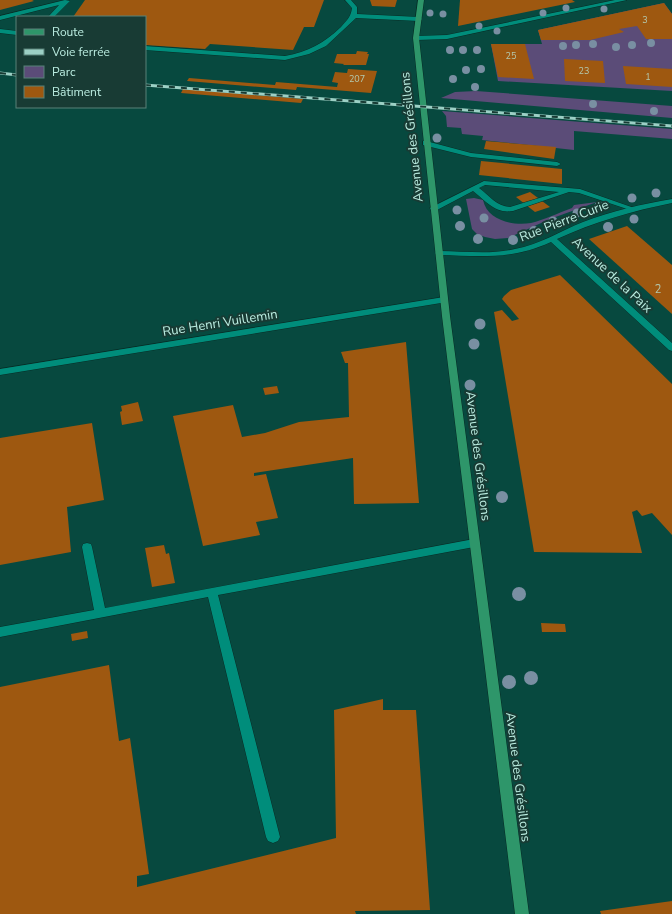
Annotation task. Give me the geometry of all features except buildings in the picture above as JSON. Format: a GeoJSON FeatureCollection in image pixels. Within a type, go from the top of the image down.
{"type":"FeatureCollection","features":[{"type":"Feature","properties":{"kind":"main road","name":"Avenue des Grésillons"},"geometry":{"type":"LineString","coordinates":[[421,0],[416,38],[426,143],[474,543],[522,914]]}},
{"type":"Feature","properties":{"kind":"street"},"geometry":{"type":"LineString","coordinates":[[146,48],[285,58],[300,56],[318,49],[336,35],[354,16],[355,8],[348,0]]}},
{"type":"Feature","properties":{"kind":"street"},"geometry":{"type":"LineString","coordinates":[[416,38],[447,37],[624,0]]}},
{"type":"Feature","properties":{"kind":"street"},"geometry":{"type":"LineString","coordinates":[[53,16],[67,1]]}},
{"type":"Feature","properties":{"kind":"street"},"geometry":{"type":"LineString","coordinates":[[0,18],[67,1]]}},
{"type":"Feature","properties":{"kind":"street"},"geometry":{"type":"LineString","coordinates":[[354,16],[419,19]]}},
{"type":"Feature","properties":{"kind":"street"},"geometry":{"type":"LineString","coordinates":[[0,31],[16,32]]}},
{"type":"Feature","properties":{"kind":"street"},"geometry":{"type":"LineString","coordinates":[[426,143],[471,155],[517,162],[557,164]]}},
{"type":"Feature","properties":{"kind":"street"},"geometry":{"type":"LineString","coordinates":[[434,208],[484,183],[514,182],[586,193],[633,209]]}},
{"type":"Feature","properties":{"kind":"street"},"geometry":{"type":"LineString","coordinates":[[474,188],[484,195],[492,205],[505,210],[569,190]]}},
{"type":"Feature","properties":{"kind":"street","name":"Rue Pierre Curie"},"geometry":{"type":"LineString","coordinates":[[439,253],[513,252],[529,248],[576,227],[633,209],[672,201]]}},
{"type":"Feature","properties":{"kind":"street","name":"Avenue de la Paix"},"geometry":{"type":"LineString","coordinates":[[551,238],[672,348]]}},
{"type":"Feature","properties":{"kind":"street","name":"Rue Henri Vuillemin"},"geometry":{"type":"LineString","coordinates":[[0,372],[444,300]]}},
{"type":"Feature","properties":{"kind":"street"},"geometry":{"type":"LineString","coordinates":[[662,338],[672,339]]}},
{"type":"Feature","properties":{"kind":"street"},"geometry":{"type":"LineString","coordinates":[[0,632],[474,543]]}},
{"type":"Feature","properties":{"kind":"street"},"geometry":{"type":"LineString","coordinates":[[87,547],[100,613]]}},
{"type":"Feature","properties":{"kind":"street"},"geometry":{"type":"LineString","coordinates":[[212,592],[273,837]]}},
{"type":"Feature","properties":{"kind":"green space"},"geometry":{"type":"Polygon","coordinates":[[[664,3],[672,14],[672,91],[498,81],[491,44],[542,44],[538,30],[664,3]]]}},
{"type":"Feature","properties":{"kind":"green space"},"geometry":{"type":"Polygon","coordinates":[[[476,91],[672,106],[672,118],[441,98],[455,92],[476,91]]]}},
{"type":"Feature","properties":{"kind":"green space"},"geometry":{"type":"Polygon","coordinates":[[[442,111],[672,129],[672,139],[574,131],[574,150],[482,140],[483,136],[462,134],[461,128],[447,127],[446,116],[442,111]]]}},
{"type":"Feature","properties":{"kind":"green space"},"geometry":{"type":"Polygon","coordinates":[[[474,198],[483,200],[485,207],[495,217],[509,222],[524,224],[536,222],[572,208],[574,205],[597,202],[550,219],[508,238],[495,239],[477,234],[472,229],[466,199],[474,198]]]}},
{"type":"Feature","properties":{"kind":"railway"},"geometry":{"type":"LineString","coordinates":[[0,73],[16,75]]}},
{"type":"Feature","properties":{"kind":"railway"},"geometry":{"type":"LineString","coordinates":[[146,85],[672,126]]}}]}
